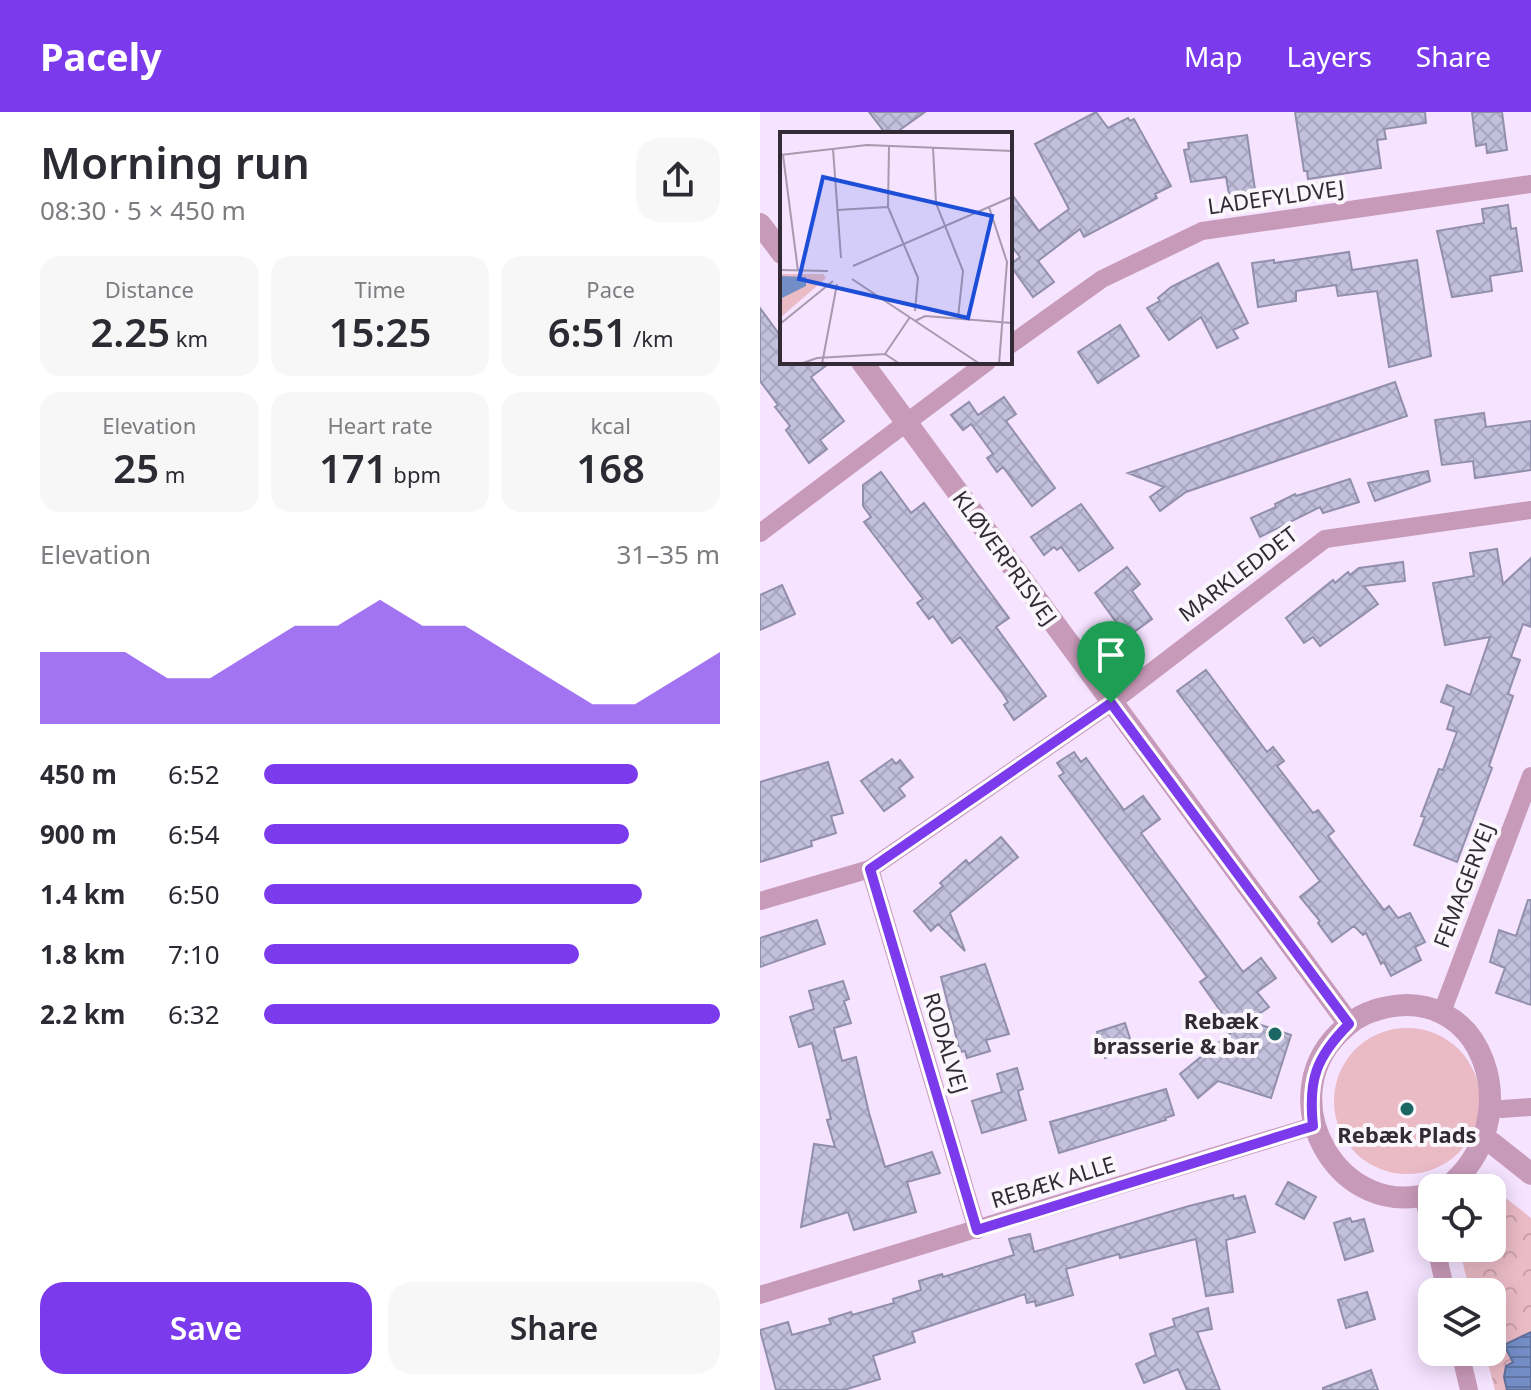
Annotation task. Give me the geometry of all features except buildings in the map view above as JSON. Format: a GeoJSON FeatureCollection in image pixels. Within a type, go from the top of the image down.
{"type":"FeatureCollection","features":[{"type":"Feature","properties":{"kind":"street","name":"LADEFYLDVEJ"},"geometry":{"type":"LineString","coordinates":[[1012,344],[1102,279],[1202,231],[1531,184]]}},
{"type":"Feature","properties":{"kind":"street"},"geometry":{"type":"LineString","coordinates":[[760,224],[780,250]]}},
{"type":"Feature","properties":{"kind":"street","name":"KLØVERPRISVEJ"},"geometry":{"type":"LineString","coordinates":[[863,364],[1349,1024]]}},
{"type":"Feature","properties":{"kind":"street"},"geometry":{"type":"LineString","coordinates":[[760,533],[984,364]]}},
{"type":"Feature","properties":{"kind":"street","name":"MARKLEDDET"},"geometry":{"type":"LineString","coordinates":[[760,901],[870,869],[1111,703],[1325,539],[1531,510]]}},
{"type":"Feature","properties":{"kind":"street","name":"FEMAGERVEJ"},"geometry":{"type":"LineString","coordinates":[[1442,1012],[1531,776]]}},
{"type":"Feature","properties":{"kind":"street","name":"RODALVEJ"},"geometry":{"type":"LineString","coordinates":[[870,869],[977,1230]]}},
{"type":"Feature","properties":{"kind":"street"},"geometry":{"type":"LineString","coordinates":[[1418,1195],[1395,1196],[1367,1189],[1343,1174],[1325,1152],[1313,1126],[1310,1098],[1315,1069],[1328,1044],[1349,1024],[1370,1012],[1394,1005],[1419,1005],[1442,1012],[1468,1027],[1488,1050],[1499,1078],[1502,1109],[1492,1143],[1468,1174]]}},
{"type":"Feature","properties":{"kind":"street"},"geometry":{"type":"LineString","coordinates":[[1502,1109],[1531,1107]]}},
{"type":"Feature","properties":{"kind":"street","name":"REBÆK ALLE"},"geometry":{"type":"LineString","coordinates":[[760,1295],[1313,1126]]}},
{"type":"Feature","properties":{"kind":"street"},"geometry":{"type":"LineString","coordinates":[[1492,1143],[1531,1174]]}},
{"type":"Feature","properties":{"kind":"street"},"geometry":{"type":"LineString","coordinates":[[1463,1366],[1469,1390]]}},
{"type":"Feature","properties":{"kind":"green space","name":"Rebæk Plads"},"geometry":{"type":"Polygon","coordinates":[[[1407,1028],[1435,1033],[1459,1049],[1475,1073],[1480,1101],[1475,1129],[1459,1153],[1435,1169],[1407,1174],[1379,1169],[1355,1153],[1339,1129],[1334,1101],[1339,1073],[1355,1049],[1379,1033],[1407,1028]]]}},
{"type":"Feature","properties":{"kind":"green space"},"geometry":{"type":"Polygon","coordinates":[[[1507,1199],[1531,1218],[1531,1390],[1495,1390],[1489,1366],[1506,1366],[1506,1278],[1466,1278],[1462,1262],[1506,1262],[1507,1199]]]}},
{"type":"Feature","properties":{"kind":"water"},"geometry":{"type":"Polygon","coordinates":[[[1531,1332],[1531,1390],[1507,1390],[1504,1377],[1506,1366],[1513,1362],[1506,1344],[1531,1332]]]}},
{"type":"Feature","properties":{"kind":"place","name":"Rebæk brasserie & bar"},"geometry":{"type":"Point","coordinates":[1275,1034]}},
{"type":"Feature","properties":{"kind":"place","name":"Rebæk Plads"},"geometry":{"type":"Point","coordinates":[1407,1109]}},
{"type":"Feature","properties":{"kind":"route"},"geometry":{"type":"LineString","coordinates":[[1111,703],[1349,1024],[1328,1044],[1315,1069],[1310,1098],[1313,1126],[977,1230],[870,869],[1111,703]]}}]}
